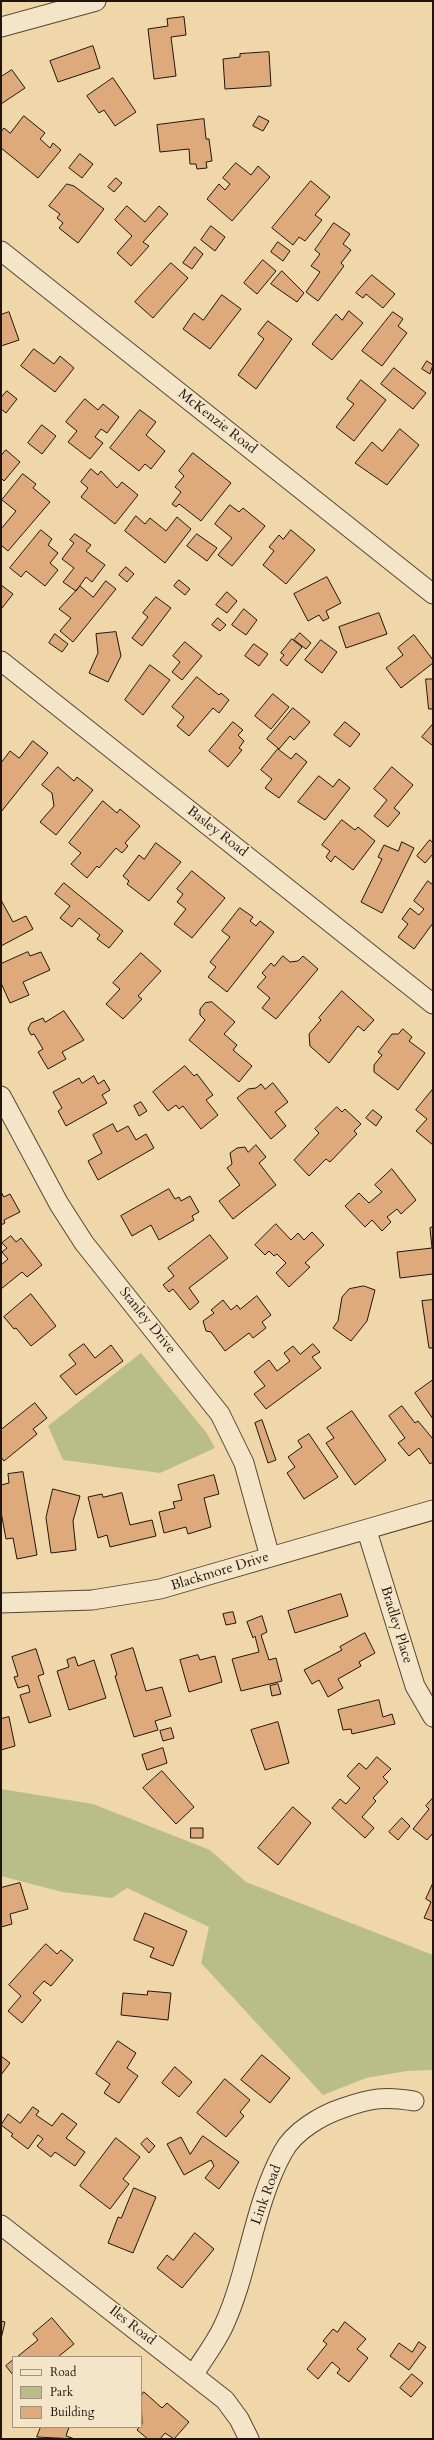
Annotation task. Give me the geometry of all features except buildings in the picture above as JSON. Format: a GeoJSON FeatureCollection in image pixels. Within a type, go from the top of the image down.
{"type":"FeatureCollection","features":[{"type":"Feature","properties":{"kind":"street"},"geometry":{"type":"LineString","coordinates":[[1,27],[96,1]]}},
{"type":"Feature","properties":{"kind":"street","name":"McKenzie Road"},"geometry":{"type":"LineString","coordinates":[[1,251],[433,594]]}},
{"type":"Feature","properties":{"kind":"street","name":"Basley Road"},"geometry":{"type":"LineString","coordinates":[[1,661],[433,1004]]}},
{"type":"Feature","properties":{"kind":"street","name":"Stanley Drive"},"geometry":{"type":"LineString","coordinates":[[1,1096],[59,1204],[84,1244],[220,1414],[244,1463],[270,1557]]}},
{"type":"Feature","properties":{"kind":"street","name":"Blackmore Drive"},"geometry":{"type":"LineString","coordinates":[[1,1603],[92,1600],[131,1595],[160,1589],[270,1557],[368,1531],[433,1510]]}},
{"type":"Feature","properties":{"kind":"street","name":"Bradley Place"},"geometry":{"type":"LineString","coordinates":[[368,1531],[415,1686],[433,1717]]}},
{"type":"Feature","properties":{"kind":"street","name":"Link Road"},"geometry":{"type":"LineString","coordinates":[[194,2374],[223,2328],[267,2191],[283,2151],[301,2132],[330,2112],[369,2099],[388,2097],[414,2101]]}},
{"type":"Feature","properties":{"kind":"street","name":"Iles Road"},"geometry":{"type":"LineString","coordinates":[[1,2225],[194,2374],[225,2400],[239,2419],[249,2439]]}},
{"type":"Feature","properties":{"kind":"green space"},"geometry":{"type":"Polygon","coordinates":[[[141,1353],[206,1432],[215,1448],[160,1473],[63,1460],[48,1426],[141,1353]]]}},
{"type":"Feature","properties":{"kind":"green space"},"geometry":{"type":"Polygon","coordinates":[[[1,1789],[93,1804],[210,1850],[246,1882],[433,1955],[433,2070],[407,2071],[366,2078],[323,2095],[201,1963],[209,1927],[127,1888],[112,1898],[62,1892],[1,1876],[1,1789]]]}}]}
